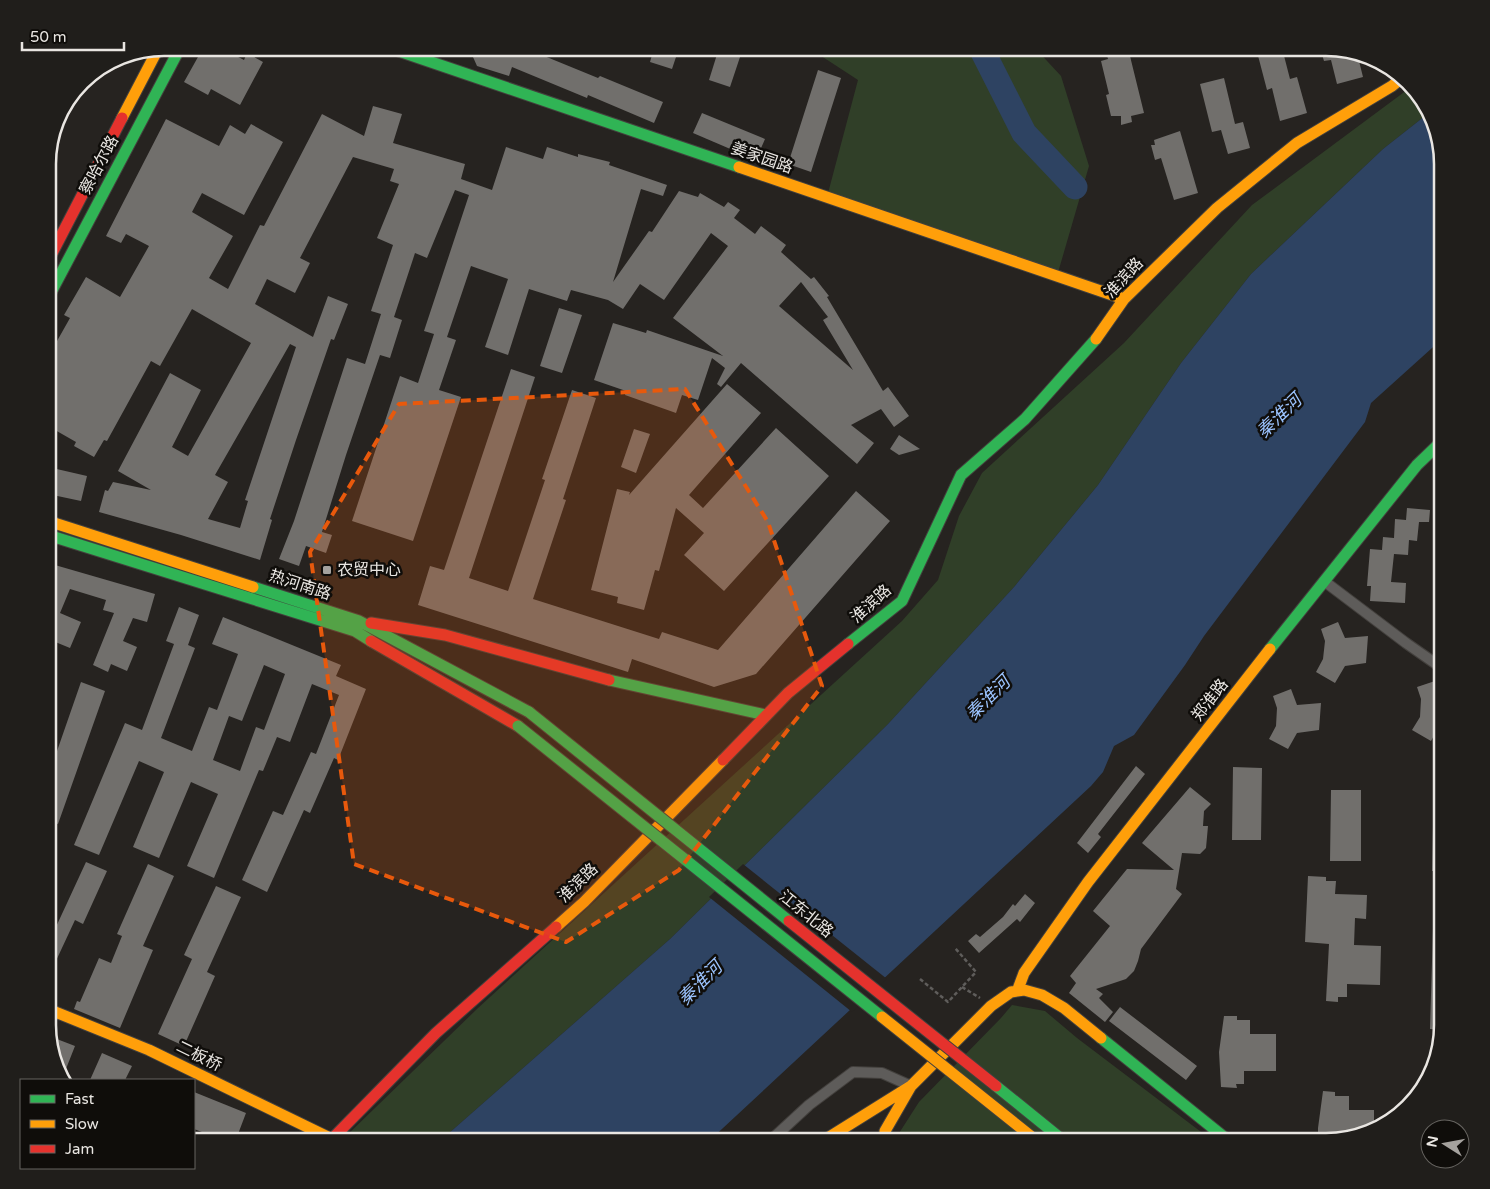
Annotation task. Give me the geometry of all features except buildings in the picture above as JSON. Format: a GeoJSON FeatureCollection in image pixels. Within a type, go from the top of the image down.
{"type":"FeatureCollection","features":[{"type":"Feature","properties":{"kind":"main road","name":"察哈尔路"},"geometry":{"type":"LineString","coordinates":[[56,246],[154,56]]}},
{"type":"Feature","properties":{"kind":"main road","name":"察哈尔路"},"geometry":{"type":"LineString","coordinates":[[56,283],[176,56]]}},
{"type":"Feature","properties":{"kind":"main road","name":"姜家园路"},"geometry":{"type":"LineString","coordinates":[[413,56],[1124,299]]}},
{"type":"Feature","properties":{"kind":"main road","name":"淮滨路"},"geometry":{"type":"LineString","coordinates":[[338,1133],[436,1033],[584,902],[788,693],[902,602],[962,475],[1025,419],[1090,347],[1124,299],[1217,208],[1297,143],[1397,83]]}},
{"type":"Feature","properties":{"kind":"main road","name":"郑淮路"},"geometry":{"type":"LineString","coordinates":[[1018,990],[1024,973],[1088,882],[1324,581],[1417,465],[1434,449]]}},
{"type":"Feature","properties":{"kind":"main road","name":"热河南路"},"geometry":{"type":"LineString","coordinates":[[56,524],[359,620],[529,712]]}},
{"type":"Feature","properties":{"kind":"main road","name":"热河南路"},"geometry":{"type":"LineString","coordinates":[[56,538],[355,631],[518,726]]}},
{"type":"Feature","properties":{"kind":"main road"},"geometry":{"type":"LineString","coordinates":[[359,620],[445,635],[591,676],[766,715]]}},
{"type":"Feature","properties":{"kind":"main road","name":"江东北路"},"geometry":{"type":"LineString","coordinates":[[529,712],[1053,1133]]}},
{"type":"Feature","properties":{"kind":"main road","name":"江东北路"},"geometry":{"type":"LineString","coordinates":[[518,726],[1026,1133]]}},
{"type":"Feature","properties":{"kind":"main road"},"geometry":{"type":"LineString","coordinates":[[837,1133],[910,1086],[991,1006],[1005,995],[1018,990],[1041,993],[1064,1008],[1218,1133]]}},
{"type":"Feature","properties":{"kind":"main road","name":"二板桥"},"geometry":{"type":"LineString","coordinates":[[56,1012],[149,1050],[317,1133]]}},
{"type":"Feature","properties":{"kind":"main road"},"geometry":{"type":"LineString","coordinates":[[885,1133],[910,1086]]}},
{"type":"Feature","properties":{"kind":"street"},"geometry":{"type":"LineString","coordinates":[[1324,581],[1434,663]]}},
{"type":"Feature","properties":{"kind":"street"},"geometry":{"type":"LineString","coordinates":[[779,1133],[809,1105],[853,1072],[882,1073],[910,1086]]}},
{"type":"Feature","properties":{"kind":"path"},"geometry":{"type":"LineString","coordinates":[[920,979],[948,1002],[976,972],[955,948]]}},
{"type":"Feature","properties":{"kind":"path"},"geometry":{"type":"LineString","coordinates":[[962,987],[991,1006]]}},
{"type":"Feature","properties":{"kind":"highlighted area"},"geometry":{"type":"Polygon","coordinates":[[[685,389],[768,522],[822,686],[679,870],[566,942],[354,864],[310,552],[399,404],[685,389]]]}},
{"type":"Feature","properties":{"kind":"green space"},"geometry":{"type":"Polygon","coordinates":[[[821,56],[1042,56],[1061,76],[1089,166],[1057,276],[827,197],[858,80],[821,56]]]}},
{"type":"Feature","properties":{"kind":"green space"},"geometry":{"type":"Polygon","coordinates":[[[1405,91],[1412,98],[1423,116],[1383,149],[1251,274],[1181,363],[1098,485],[1014,587],[888,724],[670,939],[449,1133],[349,1133],[478,1008],[902,621],[938,580],[959,516],[982,473],[1124,343],[1252,205],[1405,91]]]}},
{"type":"Feature","properties":{"kind":"green space"},"geometry":{"type":"Polygon","coordinates":[[[1012,1005],[1045,1011],[1077,1038],[1202,1133],[899,1133],[919,1102],[1012,1005]]]}},
{"type":"Feature","properties":{"kind":"water","name":"秦淮河"},"geometry":{"type":"Polygon","coordinates":[[[1423,117],[1432,143],[1434,157],[1434,346],[1371,403],[1365,422],[1204,636],[1134,735],[1114,746],[1103,772],[1091,786],[718,1133],[449,1133],[670,939],[888,724],[1014,587],[1098,485],[1181,363],[1251,274],[1383,149],[1423,117]]]}},
{"type":"Feature","properties":{"kind":"pier"},"geometry":{"type":"Polygon","coordinates":[[[743,864],[887,979],[852,1012],[709,897],[743,864]]]}},
{"type":"Feature","properties":{"kind":"waterway"},"geometry":{"type":"LineString","coordinates":[[985,56],[1024,133],[1075,187]]}},
{"type":"Feature","properties":{"kind":"traffic: fast"},"geometry":{"type":"LineString","coordinates":[[56,283],[176,56]]}},
{"type":"Feature","properties":{"kind":"traffic: fast"},"geometry":{"type":"LineString","coordinates":[[413,56],[739,167]]}},
{"type":"Feature","properties":{"kind":"traffic: fast"},"geometry":{"type":"LineString","coordinates":[[848,644],[902,601],[961,475],[1025,419],[1096,339]]}},
{"type":"Feature","properties":{"kind":"traffic: fast"},"geometry":{"type":"LineString","coordinates":[[1270,649],[1417,465],[1434,449]]}},
{"type":"Feature","properties":{"kind":"traffic: fast"},"geometry":{"type":"LineString","coordinates":[[56,538],[355,631],[371,641]]}},
{"type":"Feature","properties":{"kind":"traffic: fast"},"geometry":{"type":"LineString","coordinates":[[253,587],[359,621],[529,712]]}},
{"type":"Feature","properties":{"kind":"traffic: fast"},"geometry":{"type":"LineString","coordinates":[[609,680],[766,715]]}},
{"type":"Feature","properties":{"kind":"traffic: fast"},"geometry":{"type":"LineString","coordinates":[[529,712],[789,921]]}},
{"type":"Feature","properties":{"kind":"traffic: fast"},"geometry":{"type":"LineString","coordinates":[[518,726],[882,1017]]}},
{"type":"Feature","properties":{"kind":"traffic: fast"},"geometry":{"type":"LineString","coordinates":[[1101,1038],[1219,1133]]}},
{"type":"Feature","properties":{"kind":"traffic: fast"},"geometry":{"type":"LineString","coordinates":[[996,1086],[1054,1133]]}},
{"type":"Feature","properties":{"kind":"traffic: slow"},"geometry":{"type":"LineString","coordinates":[[122,118],[154,56]]}},
{"type":"Feature","properties":{"kind":"traffic: slow"},"geometry":{"type":"LineString","coordinates":[[1096,339],[1124,299],[1217,208],[1297,143],[1396,82]]}},
{"type":"Feature","properties":{"kind":"traffic: slow"},"geometry":{"type":"LineString","coordinates":[[739,167],[1124,299]]}},
{"type":"Feature","properties":{"kind":"traffic: slow"},"geometry":{"type":"LineString","coordinates":[[56,524],[253,587]]}},
{"type":"Feature","properties":{"kind":"traffic: slow"},"geometry":{"type":"LineString","coordinates":[[1018,989],[1024,973],[1088,882],[1270,649]]}},
{"type":"Feature","properties":{"kind":"traffic: slow"},"geometry":{"type":"LineString","coordinates":[[556,927],[584,902],[723,760]]}},
{"type":"Feature","properties":{"kind":"traffic: slow"},"geometry":{"type":"LineString","coordinates":[[885,1133],[911,1086],[991,1006],[1011,992],[1024,990],[1042,995],[1064,1008],[1101,1038]]}},
{"type":"Feature","properties":{"kind":"traffic: slow"},"geometry":{"type":"LineString","coordinates":[[56,1012],[149,1050],[320,1133]]}},
{"type":"Feature","properties":{"kind":"traffic: slow"},"geometry":{"type":"LineString","coordinates":[[882,1017],[1027,1133]]}},
{"type":"Feature","properties":{"kind":"traffic: slow"},"geometry":{"type":"LineString","coordinates":[[836,1133],[911,1086]]}},
{"type":"Feature","properties":{"kind":"traffic: jam"},"geometry":{"type":"LineString","coordinates":[[56,246],[122,118]]}},
{"type":"Feature","properties":{"kind":"traffic: jam"},"geometry":{"type":"LineString","coordinates":[[371,623],[445,635],[609,680]]}},
{"type":"Feature","properties":{"kind":"traffic: jam"},"geometry":{"type":"LineString","coordinates":[[371,641],[518,726]]}},
{"type":"Feature","properties":{"kind":"traffic: jam"},"geometry":{"type":"LineString","coordinates":[[723,760],[788,693],[848,644]]}},
{"type":"Feature","properties":{"kind":"traffic: jam"},"geometry":{"type":"LineString","coordinates":[[789,921],[996,1086]]}},
{"type":"Feature","properties":{"kind":"traffic: jam"},"geometry":{"type":"LineString","coordinates":[[338,1133],[436,1033],[556,927]]}},
{"type":"Feature","properties":{"kind":"place","name":"农贸中心"},"geometry":{"type":"Point","coordinates":[327,570]}}]}
